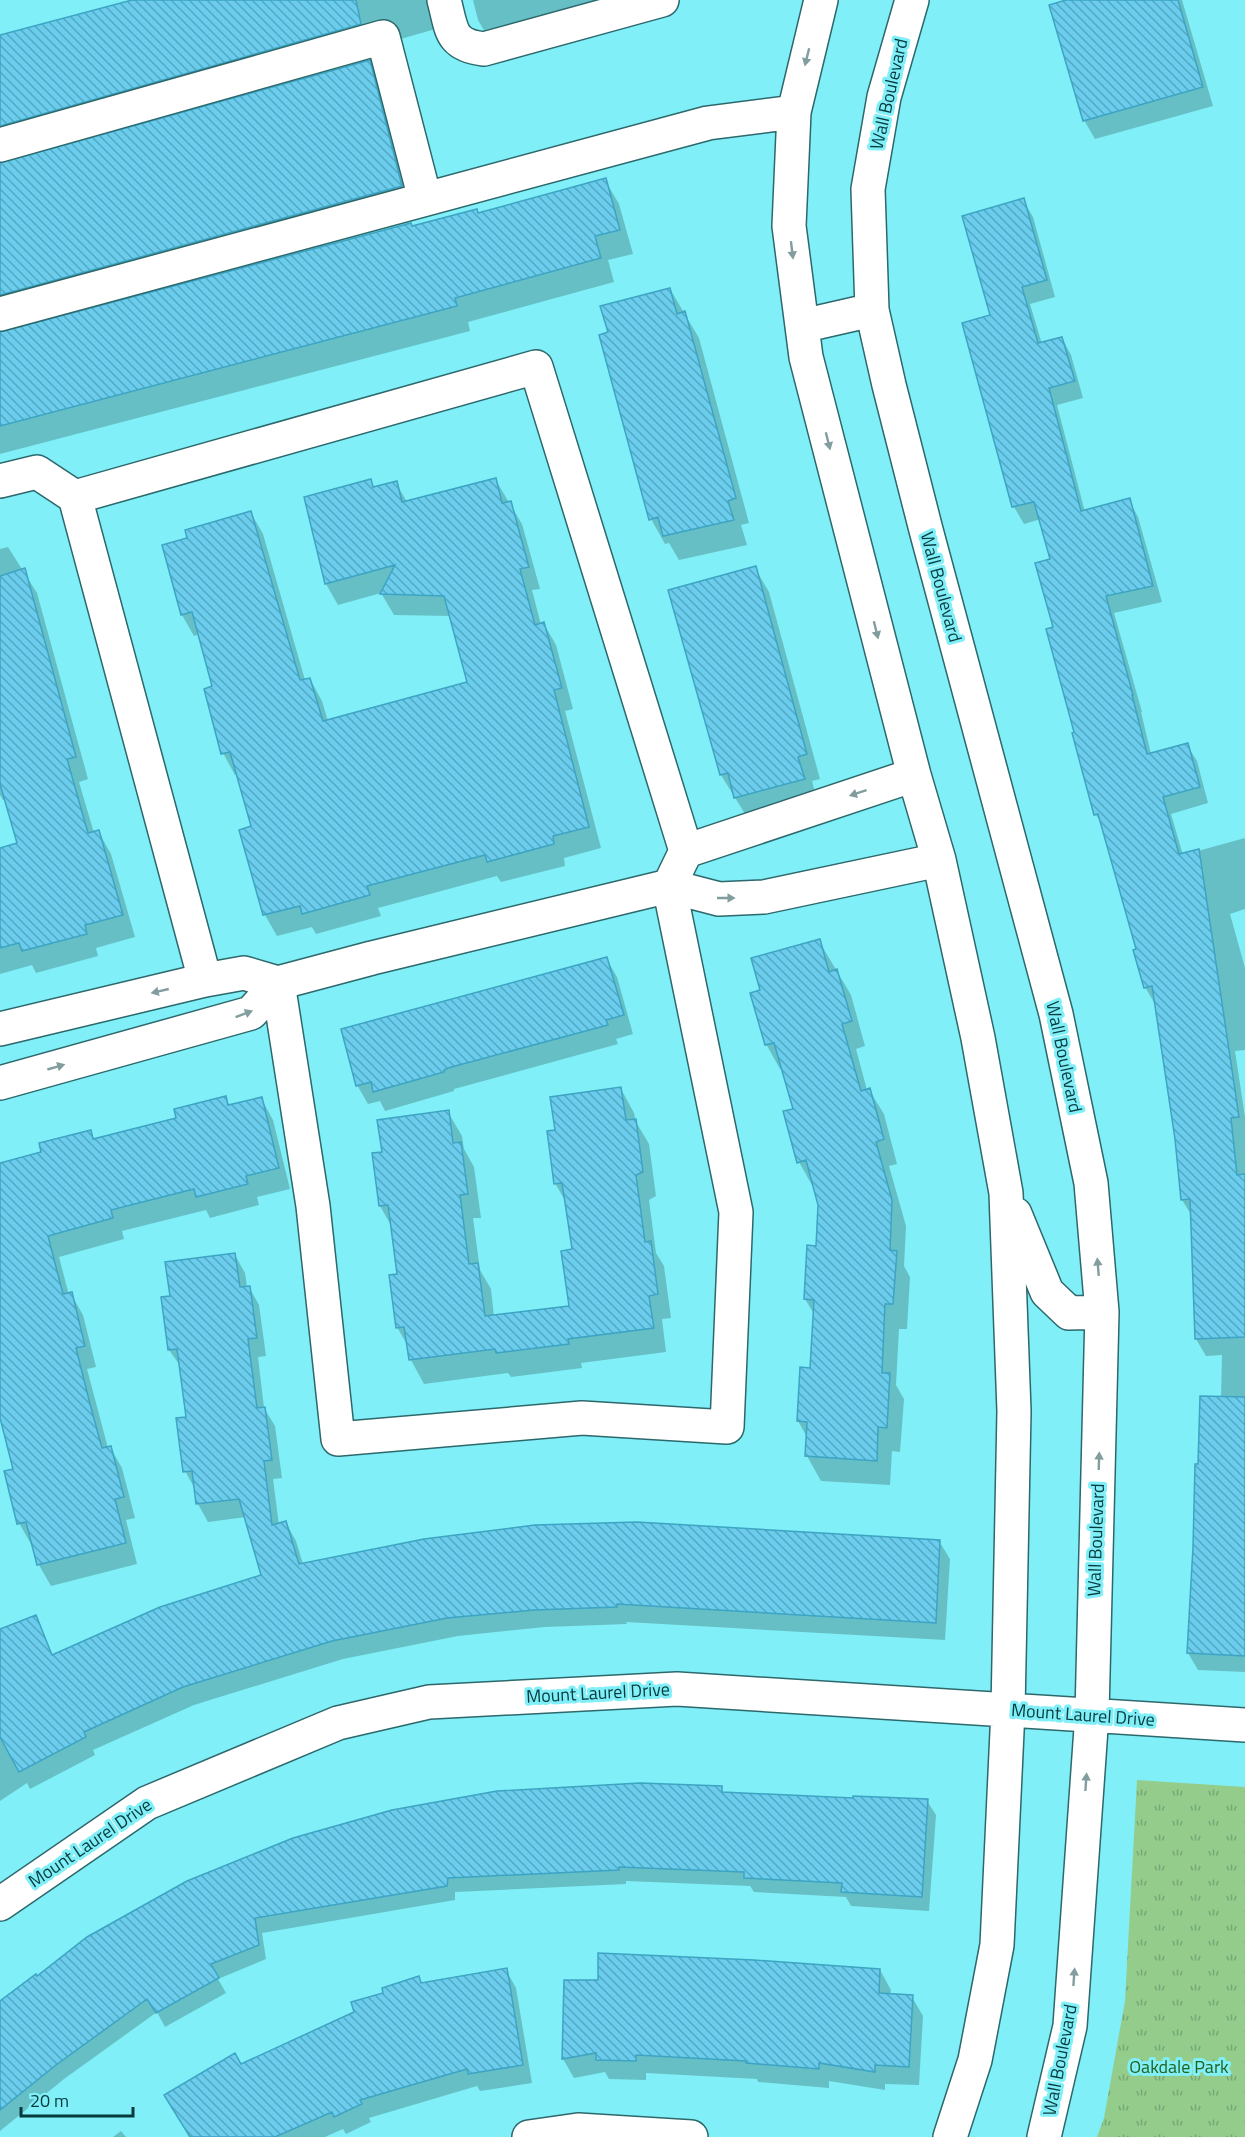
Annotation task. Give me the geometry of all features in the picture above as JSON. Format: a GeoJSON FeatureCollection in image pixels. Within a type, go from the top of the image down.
{"type":"FeatureCollection","features":[{"type":"Feature","properties":{"kind":"street"},"geometry":{"type":"LineString","coordinates":[[444,0],[453,36],[468,47],[484,49],[662,0]]}},
{"type":"Feature","properties":{"kind":"street"},"geometry":{"type":"LineString","coordinates":[[821,0],[794,112],[789,226],[806,357],[914,775],[939,860],[978,1038],[1006,1193],[1014,1411],[1008,1710],[997,1945],[975,2060],[950,2137]]}},
{"type":"Feature","properties":{"kind":"street","name":"Wall Boulevard"},"geometry":{"type":"LineString","coordinates":[[912,0],[884,97],[868,189],[872,310],[926,530],[1056,1014],[1091,1183],[1102,1312],[1092,1714],[1071,2026],[1044,2137]]}},
{"type":"Feature","properties":{"kind":"street"},"geometry":{"type":"LineString","coordinates":[[0,146],[383,37],[426,199]]}},
{"type":"Feature","properties":{"kind":"street"},"geometry":{"type":"LineString","coordinates":[[0,314],[708,123],[794,112]]}},
{"type":"Feature","properties":{"kind":"street"},"geometry":{"type":"LineString","coordinates":[[802,326],[872,310]]}},
{"type":"Feature","properties":{"kind":"street"},"geometry":{"type":"LineString","coordinates":[[75,497],[536,367],[686,851],[669,886],[735,1212],[727,1427],[582,1418],[338,1439],[313,1206],[278,983]]}},
{"type":"Feature","properties":{"kind":"street"},"geometry":{"type":"LineString","coordinates":[[0,481],[37,472],[75,497],[205,980]]}},
{"type":"Feature","properties":{"kind":"street"},"geometry":{"type":"LineString","coordinates":[[686,851],[914,775]]}},
{"type":"Feature","properties":{"kind":"street"},"geometry":{"type":"LineString","coordinates":[[0,1029],[205,980],[244,973],[278,983],[669,886],[719,899],[764,897],[939,860]]}},
{"type":"Feature","properties":{"kind":"street"},"geometry":{"type":"LineString","coordinates":[[0,1083],[251,1013],[278,983]]}},
{"type":"Feature","properties":{"kind":"street"},"geometry":{"type":"LineString","coordinates":[[1006,1193],[1047,1292],[1069,1313],[1102,1312]]}},
{"type":"Feature","properties":{"kind":"street","name":"Mount Laurel Drive"},"geometry":{"type":"LineString","coordinates":[[0,1904],[147,1803],[338,1723],[429,1702],[677,1689],[1245,1725]]}},
{"type":"Feature","properties":{"kind":"street"},"geometry":{"type":"LineString","coordinates":[[529,2137],[578,2130],[691,2137]]}},
{"type":"Feature","properties":{"kind":"green space","name":"Oakdale Park"},"geometry":{"type":"Polygon","coordinates":[[[1137,1780],[1245,1787],[1245,2137],[1097,2137],[1104,2118],[1125,2001],[1137,1780]]]}},
{"type":"Feature","properties":{"kind":"building"},"geometry":{"type":"Polygon","coordinates":[[[132,0],[356,0],[361,24],[0,126],[0,35],[132,0]]]}},
{"type":"Feature","properties":{"kind":"building"},"geometry":{"type":"Polygon","coordinates":[[[1066,0],[1178,0],[1203,87],[1083,121],[1049,5],[1066,0]]]}},
{"type":"Feature","properties":{"kind":"building"},"geometry":{"type":"Polygon","coordinates":[[[370,60],[402,186],[0,295],[0,163],[370,60]]]}},
{"type":"Feature","properties":{"kind":"building"},"geometry":{"type":"Polygon","coordinates":[[[606,178],[620,230],[595,236],[601,258],[455,298],[457,306],[0,426],[0,332],[411,223],[412,226],[477,209],[478,213],[606,178]]]}},
{"type":"Feature","properties":{"kind":"building"},"geometry":{"type":"Polygon","coordinates":[[[1024,198],[1047,280],[1022,287],[1038,343],[1062,337],[1075,381],[1049,388],[1081,511],[1130,498],[1153,586],[1106,596],[1147,754],[1188,743],[1200,787],[1163,797],[1179,854],[1199,849],[1239,1117],[1231,1118],[1237,1175],[1245,1174],[1245,1337],[1195,1339],[1190,1199],[1181,1200],[1175,1139],[1152,986],[1144,988],[1133,950],[1136,949],[1098,814],[1094,815],[1046,629],[1053,627],[1035,563],[1050,559],[1034,502],[1012,507],[962,323],[990,315],[962,216],[1024,198]]]}},
{"type":"Feature","properties":{"kind":"building"},"geometry":{"type":"Polygon","coordinates":[[[670,288],[677,314],[685,311],[736,498],[728,501],[734,520],[663,536],[658,517],[649,520],[599,335],[608,332],[600,306],[670,288]]]}},
{"type":"Feature","properties":{"kind":"building"},"geometry":{"type":"Polygon","coordinates":[[[496,478],[502,503],[511,501],[529,567],[520,569],[535,625],[544,622],[562,688],[554,690],[589,827],[553,836],[554,844],[487,862],[485,855],[367,886],[370,895],[302,914],[300,906],[263,915],[239,830],[251,826],[230,752],[221,754],[204,689],[212,686],[192,612],[181,615],[162,545],[187,538],[185,530],[251,511],[300,680],[310,678],[323,721],[467,682],[444,596],[380,594],[395,565],[325,584],[304,497],[371,479],[373,487],[397,481],[402,502],[496,478]]]}},
{"type":"Feature","properties":{"kind":"building"},"geometry":{"type":"Polygon","coordinates":[[[756,566],[807,754],[798,757],[805,779],[734,798],[728,773],[720,775],[668,590],[756,566]]]}},
{"type":"Feature","properties":{"kind":"building"},"geometry":{"type":"Polygon","coordinates":[[[25,568],[76,757],[67,759],[88,833],[99,830],[123,915],[85,925],[87,934],[22,951],[19,943],[0,948],[0,848],[17,843],[0,784],[0,576],[25,568]]]}},
{"type":"Feature","properties":{"kind":"building"},"geometry":{"type":"Polygon","coordinates":[[[820,939],[829,972],[837,969],[852,1021],[842,1024],[861,1091],[870,1088],[884,1139],[876,1142],[892,1200],[890,1250],[897,1251],[893,1304],[885,1304],[882,1373],[890,1373],[887,1428],[878,1427],[877,1461],[805,1456],[807,1422],[797,1421],[800,1367],[810,1368],[814,1300],[804,1299],[807,1245],[816,1246],[818,1205],[806,1160],[797,1163],[783,1111],[793,1109],[774,1043],[765,1045],[750,993],[760,990],[751,958],[820,939]]]}},
{"type":"Feature","properties":{"kind":"building"},"geometry":{"type":"Polygon","coordinates":[[[607,957],[624,1015],[606,1020],[608,1025],[448,1068],[444,1072],[373,1092],[371,1082],[356,1086],[341,1029],[607,957]]]}},
{"type":"Feature","properties":{"kind":"building"},"geometry":{"type":"Polygon","coordinates":[[[621,1087],[626,1120],[636,1119],[643,1172],[636,1175],[645,1242],[651,1241],[658,1294],[649,1296],[654,1328],[568,1339],[569,1344],[496,1353],[495,1349],[409,1360],[404,1327],[396,1328],[389,1275],[397,1274],[388,1205],[379,1206],[372,1153],[382,1152],[377,1120],[449,1110],[453,1143],[461,1142],[468,1194],[460,1195],[469,1264],[478,1263],[485,1316],[569,1306],[561,1251],[572,1249],[562,1183],[554,1184],[547,1131],[555,1130],[550,1097],[621,1087]]]}},
{"type":"Feature","properties":{"kind":"building"},"geometry":{"type":"Polygon","coordinates":[[[226,1096],[228,1105],[262,1097],[279,1168],[246,1176],[248,1184],[196,1197],[194,1189],[111,1210],[113,1218],[48,1236],[63,1294],[72,1292],[85,1346],[76,1348],[102,1448],[111,1446],[124,1497],[115,1499],[126,1543],[37,1565],[26,1522],[17,1524],[4,1471],[13,1469],[0,1418],[0,1163],[41,1152],[39,1143],[91,1130],[93,1139],[176,1118],[174,1109],[226,1096]]]}},
{"type":"Feature","properties":{"kind":"building"},"geometry":{"type":"Polygon","coordinates":[[[235,1253],[240,1287],[250,1286],[257,1338],[248,1339],[257,1408],[265,1407],[272,1460],[264,1461],[272,1525],[286,1521],[299,1564],[424,1539],[535,1525],[637,1522],[940,1540],[936,1623],[617,1604],[617,1607],[534,1610],[447,1618],[332,1641],[183,1687],[84,1732],[86,1737],[19,1772],[0,1737],[0,1629],[36,1615],[52,1655],[160,1607],[261,1575],[239,1499],[196,1504],[192,1471],[183,1472],[176,1418],[186,1417],[177,1349],[168,1350],[161,1297],[170,1296],[165,1262],[235,1253]]]}},
{"type":"Feature","properties":{"kind":"building"},"geometry":{"type":"Polygon","coordinates":[[[1200,1396],[1245,1397],[1245,1656],[1187,1653],[1200,1396]]]}},
{"type":"Feature","properties":{"kind":"building"},"geometry":{"type":"Polygon","coordinates":[[[640,1783],[722,1786],[722,1792],[928,1799],[922,1897],[841,1892],[842,1883],[744,1878],[744,1872],[619,1867],[619,1870],[448,1878],[447,1886],[255,1918],[259,1945],[211,1964],[219,1978],[156,2013],[147,1999],[56,2065],[0,2110],[0,2001],[87,1937],[187,1881],[293,1838],[392,1810],[497,1791],[640,1783]]]}},
{"type":"Feature","properties":{"kind":"building"},"geometry":{"type":"Polygon","coordinates":[[[598,1953],[754,1960],[880,1969],[879,1993],[913,1995],[909,2067],[875,2065],[875,2072],[819,2063],[819,2069],[746,2063],[746,2061],[636,2055],[636,2061],[596,2060],[596,2053],[562,2059],[564,1980],[598,1980],[598,1953]]]}},
{"type":"Feature","properties":{"kind":"building"},"geometry":{"type":"Polygon","coordinates":[[[507,1968],[523,2065],[468,2074],[467,2069],[360,2100],[362,2104],[334,2117],[332,2112],[275,2137],[190,2137],[164,2095],[235,2053],[241,2064],[354,2012],[351,2002],[383,1993],[382,1988],[419,1976],[421,1983],[507,1968]]]}}]}
